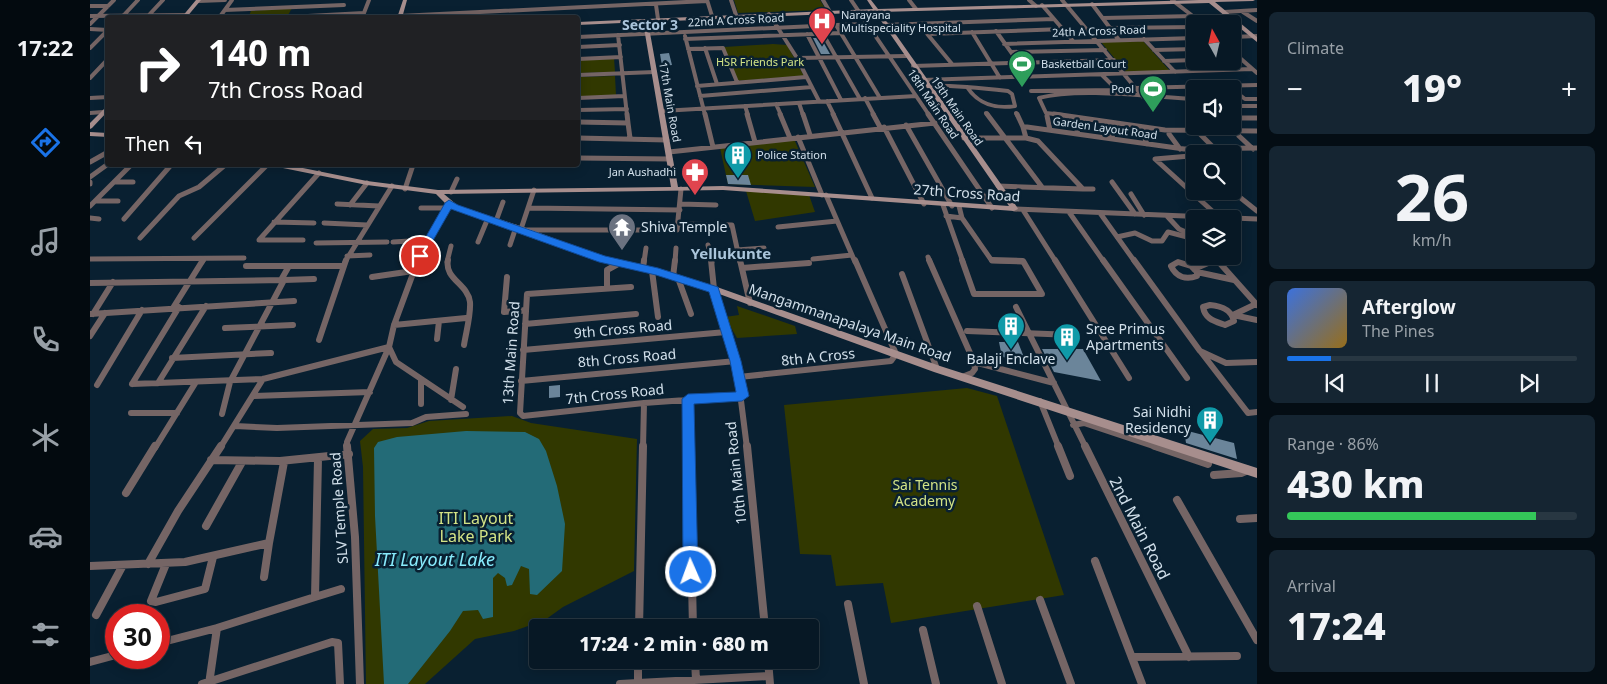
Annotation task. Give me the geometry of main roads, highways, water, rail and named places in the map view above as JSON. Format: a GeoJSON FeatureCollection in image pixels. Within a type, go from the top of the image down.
{"type":"FeatureCollection","features":[{"type":"Feature","properties":{"kind":"main road","name":"19th Main Road"},"geometry":{"type":"LineString","coordinates":[[884,24],[964,138]]}},
{"type":"Feature","properties":{"kind":"main road"},"geometry":{"type":"LineString","coordinates":[[90,134],[105,135]]}},
{"type":"Feature","properties":{"kind":"main road"},"geometry":{"type":"LineString","coordinates":[[392,186],[405,189]]}},
{"type":"Feature","properties":{"kind":"water","name":"ITI Layout Lake"},"geometry":{"type":"Polygon","coordinates":[[[466,431],[525,432],[539,439],[546,451],[557,486],[565,524],[562,571],[537,595],[530,594],[529,569],[521,566],[512,585],[507,586],[505,578],[498,573],[493,578],[493,617],[483,619],[478,610],[463,611],[450,631],[408,684],[384,684],[375,516],[374,448],[378,442],[397,437],[466,431]]]}},
{"type":"Feature","properties":{"kind":"place","name":"Narayana Multispeciality Hospital"},"geometry":{"type":"Point","coordinates":[822,45]}},
{"type":"Feature","properties":{"kind":"place","name":"Basketball Court"},"geometry":{"type":"Point","coordinates":[1022,88]}},
{"type":"Feature","properties":{"kind":"place","name":"Pool"},"geometry":{"type":"Point","coordinates":[1153,113]}},
{"type":"Feature","properties":{"kind":"place","name":"Police Station"},"geometry":{"type":"Point","coordinates":[738,179]}},
{"type":"Feature","properties":{"kind":"place","name":"Jan Aushadhi"},"geometry":{"type":"Point","coordinates":[695,196]}},
{"type":"Feature","properties":{"kind":"place","name":"Shiva Temple"},"geometry":{"type":"Point","coordinates":[622,251]}},
{"type":"Feature","properties":{"kind":"place","name":"Balaji Enclave"},"geometry":{"type":"Point","coordinates":[1011,350]}},
{"type":"Feature","properties":{"kind":"place","name":"Sree Primus Apartments"},"geometry":{"type":"Point","coordinates":[1067,361]}},
{"type":"Feature","properties":{"kind":"place","name":"Sai Nidhi Residency"},"geometry":{"type":"Point","coordinates":[1210,444]}},
{"type":"Feature","properties":{"kind":"district","name":"Sector 3"},"geometry":{"type":"Point","coordinates":[650,25]}},
{"type":"Feature","properties":{"kind":"district","name":"Yellukunte"},"geometry":{"type":"Point","coordinates":[731,254]}},
{"type":"Feature","properties":{"kind":"park label","name":"HSR Friends Park"},"geometry":{"type":"Point","coordinates":[760,62]}},
{"type":"Feature","properties":{"kind":"park label","name":"Sai Tennis Academy"},"geometry":{"type":"Point","coordinates":[925,494]}},
{"type":"Feature","properties":{"kind":"park label","name":"ITI Layout Lake Park"},"geometry":{"type":"Point","coordinates":[476,527]}}]}
